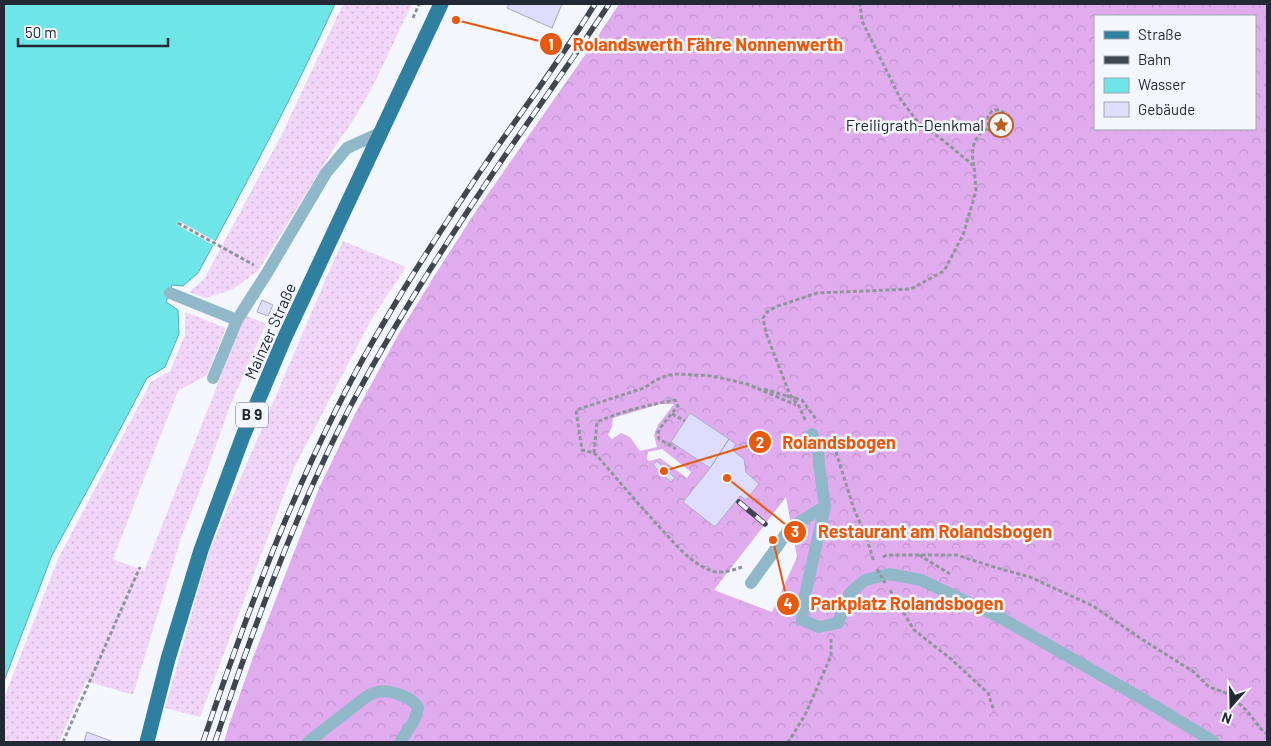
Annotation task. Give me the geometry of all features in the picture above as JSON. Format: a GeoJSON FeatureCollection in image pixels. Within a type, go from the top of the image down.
{"type":"FeatureCollection","features":[{"type":"Feature","properties":{"kind":"main road","name":"Mainzer Straße"},"geometry":{"type":"LineString","coordinates":[[147,742],[168,659],[201,550],[243,436],[284,339],[441,4]]}},
{"type":"Feature","properties":{"kind":"lane"},"geometry":{"type":"LineString","coordinates":[[213,378],[237,320],[326,173],[347,148],[380,133]]}},
{"type":"Feature","properties":{"kind":"lane"},"geometry":{"type":"LineString","coordinates":[[170,293],[237,320]]}},
{"type":"Feature","properties":{"kind":"lane"},"geometry":{"type":"LineString","coordinates":[[816,430],[825,506],[804,600],[802,620],[819,627],[838,623],[850,593],[865,580],[889,574],[921,580],[1001,618],[1214,742]]}},
{"type":"Feature","properties":{"kind":"lane"},"geometry":{"type":"LineString","coordinates":[[751,583],[790,528],[825,506]]}},
{"type":"Feature","properties":{"kind":"lane"},"geometry":{"type":"LineString","coordinates":[[308,742],[366,697],[385,691],[412,701],[418,708],[414,721],[400,742]]}},
{"type":"Feature","properties":{"kind":"path"},"geometry":{"type":"LineString","coordinates":[[410,24],[419,4]]}},
{"type":"Feature","properties":{"kind":"path"},"geometry":{"type":"LineString","coordinates":[[860,4],[862,21],[901,100],[918,122],[974,166]]}},
{"type":"Feature","properties":{"kind":"path"},"geometry":{"type":"LineString","coordinates":[[1000,110],[1008,115],[1010,130],[1007,134],[995,135],[988,129],[988,116],[992,111],[1000,110]]}},
{"type":"Feature","properties":{"kind":"path"},"geometry":{"type":"LineString","coordinates":[[747,384],[799,406],[790,395],[766,333],[763,318],[768,311],[817,293],[911,289],[944,271],[963,235],[976,191],[971,155],[975,140],[981,132],[997,124]]}},
{"type":"Feature","properties":{"kind":"path"},"geometry":{"type":"LineString","coordinates":[[178,223],[267,273]]}},
{"type":"Feature","properties":{"kind":"path"},"geometry":{"type":"LineString","coordinates":[[742,567],[723,572],[713,571],[693,561],[642,508],[594,453],[582,450],[576,410],[644,388],[668,375],[712,376],[802,400],[816,430]]}},
{"type":"Feature","properties":{"kind":"path"},"geometry":{"type":"LineString","coordinates":[[594,453],[597,422],[656,403],[675,400],[678,406],[660,428],[658,434],[659,439],[676,449]]}},
{"type":"Feature","properties":{"kind":"path"},"geometry":{"type":"LineString","coordinates":[[672,414],[685,421]]}},
{"type":"Feature","properties":{"kind":"path"},"geometry":{"type":"LineString","coordinates":[[835,448],[873,561]]}},
{"type":"Feature","properties":{"kind":"path"},"geometry":{"type":"LineString","coordinates":[[867,562],[887,555],[957,555],[1030,577],[1093,606],[1194,672],[1209,687],[1229,694],[1248,711],[1260,729],[1267,734]]}},
{"type":"Feature","properties":{"kind":"path"},"geometry":{"type":"LineString","coordinates":[[63,742],[140,567]]}},
{"type":"Feature","properties":{"kind":"path"},"geometry":{"type":"LineString","coordinates":[[877,569],[914,630],[951,659],[988,693],[994,711]]}},
{"type":"Feature","properties":{"kind":"path"},"geometry":{"type":"LineString","coordinates":[[787,742],[805,715],[831,656],[831,625]]}},
{"type":"Feature","properties":{"kind":"shaded area"},"geometry":{"type":"Polygon","coordinates":[[[343,4],[412,4],[360,109],[258,271],[233,289],[206,298],[189,292],[204,279],[282,134],[343,4]]]}},
{"type":"Feature","properties":{"kind":"shaded area"},"geometry":{"type":"Polygon","coordinates":[[[343,241],[406,267],[371,320],[294,468],[200,717],[165,708],[209,552],[343,241]]]}},
{"type":"Feature","properties":{"kind":"shaded area"},"geometry":{"type":"Polygon","coordinates":[[[185,312],[226,328],[207,375],[178,391],[113,559],[144,571],[245,315],[266,324],[230,406],[181,538],[133,695],[86,681],[59,742],[4,742],[4,698],[58,559],[151,382],[170,371],[185,335],[185,312]]]}},
{"type":"Feature","properties":{"kind":"green space"},"geometry":{"type":"Polygon","coordinates":[[[619,4],[1267,4],[1267,742],[224,742],[251,663],[319,488],[355,414],[398,335],[474,214],[619,4]],[[660,404],[613,418],[612,427],[608,435],[612,439],[621,433],[630,437],[640,451],[657,447],[654,435],[658,425],[674,404],[660,404]],[[690,413],[671,442],[710,468],[729,439],[690,413]],[[662,449],[648,452],[647,459],[649,461],[660,458],[687,478],[691,472],[662,449]],[[786,497],[714,590],[772,612],[797,557],[786,497]]]}},
{"type":"Feature","properties":{"kind":"water"},"geometry":{"type":"Polygon","coordinates":[[[4,4],[335,4],[286,106],[198,273],[183,286],[172,285],[166,302],[178,310],[179,334],[165,367],[147,378],[52,555],[4,681],[4,4]]]}},
{"type":"Feature","properties":{"kind":"pier"},"geometry":{"type":"Polygon","coordinates":[[[179,221],[217,242],[215,246],[177,225],[179,221]]]}},
{"type":"Feature","properties":{"kind":"building"},"geometry":{"type":"Polygon","coordinates":[[[509,4],[562,4],[552,28],[507,8],[509,4]]]}},
{"type":"Feature","properties":{"kind":"building"},"geometry":{"type":"Polygon","coordinates":[[[262,300],[273,305],[268,316],[257,312],[262,300]]]}},
{"type":"Feature","properties":{"kind":"building"},"geometry":{"type":"Polygon","coordinates":[[[690,413],[729,439],[710,468],[671,442],[690,413]]]}},
{"type":"Feature","properties":{"kind":"building"},"geometry":{"type":"Polygon","coordinates":[[[729,439],[736,444],[732,450],[744,459],[746,472],[759,484],[746,500],[740,496],[715,527],[683,502],[710,468],[729,439]]]}},
{"type":"Feature","properties":{"kind":"building"},"geometry":{"type":"Polygon","coordinates":[[[657,461],[675,478],[671,482],[653,465],[657,461]]]}},
{"type":"Feature","properties":{"kind":"building"},"geometry":{"type":"Polygon","coordinates":[[[87,732],[111,741],[84,742],[87,732]]]}},
{"type":"Feature","properties":{"kind":"railway"},"geometry":{"type":"LineString","coordinates":[[203,742],[241,634],[282,528],[329,424],[355,374],[396,302],[438,236],[495,150],[559,60],[595,4]]}},
{"type":"Feature","properties":{"kind":"railway"},"geometry":{"type":"LineString","coordinates":[[215,742],[244,657],[292,532],[349,409],[403,313],[442,250],[609,4]]}},
{"type":"Feature","properties":{"kind":"railway"},"geometry":{"type":"LineString","coordinates":[[739,502],[765,524]]}},
{"type":"Feature","properties":{"kind":"place","name":"Rolandswerth Fähre Nonnenwerth"},"geometry":{"type":"Point","coordinates":[456,20]}},
{"type":"Feature","properties":{"kind":"place","name":"Freiligrath-Denkmal"},"geometry":{"type":"Point","coordinates":[1001,125]}},
{"type":"Feature","properties":{"kind":"place","name":"Rolandsbogen"},"geometry":{"type":"Point","coordinates":[664,471]}},
{"type":"Feature","properties":{"kind":"place","name":"Restaurant am Rolandsbogen"},"geometry":{"type":"Point","coordinates":[727,478]}},
{"type":"Feature","properties":{"kind":"place","name":"Parkplatz Rolandsbogen"},"geometry":{"type":"Point","coordinates":[773,540]}}]}
